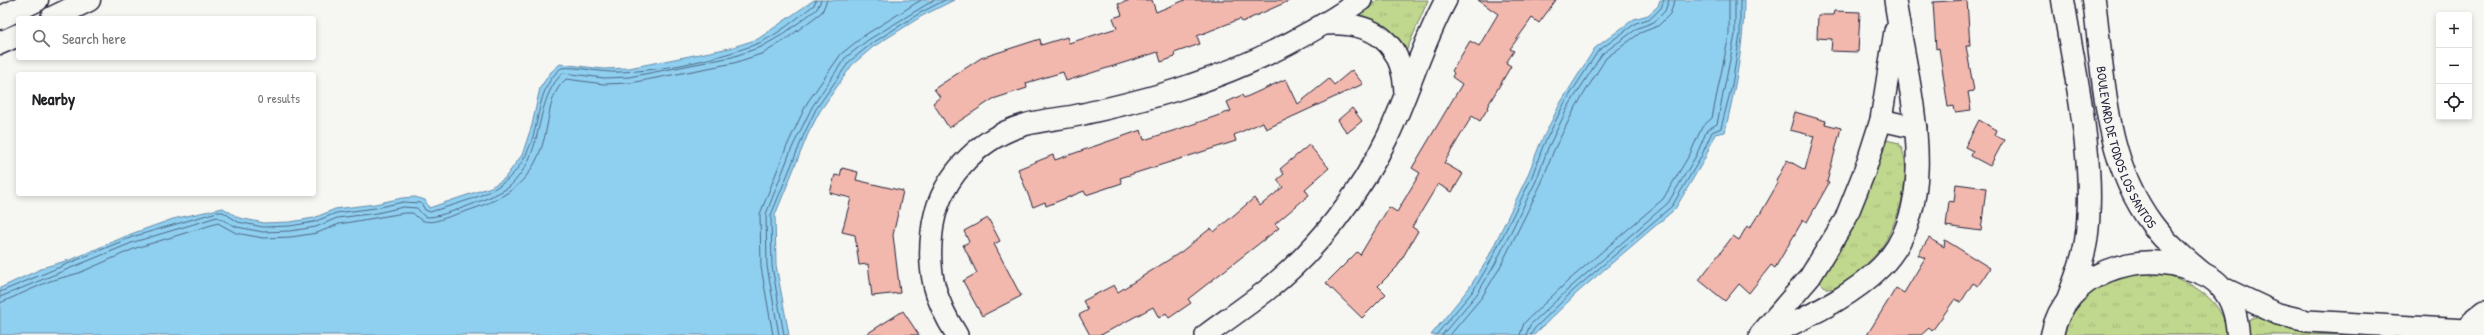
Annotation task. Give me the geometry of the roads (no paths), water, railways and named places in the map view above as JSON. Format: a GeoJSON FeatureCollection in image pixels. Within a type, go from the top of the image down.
{"type":"FeatureCollection","features":[{"type":"Feature","properties":{"kind":"street"},"geometry":{"type":"LineString","coordinates":[[0,18],[37,0]]}},
{"type":"Feature","properties":{"kind":"street"},"geometry":{"type":"LineString","coordinates":[[56,16],[89,0]]}},
{"type":"Feature","properties":{"kind":"street"},"geometry":{"type":"LineString","coordinates":[[957,335],[944,316],[932,281],[930,250],[934,216],[945,188],[968,156],[996,137],[1024,124],[1057,120],[1127,104],[1190,86],[1268,54],[1327,24],[1361,0]]}},
{"type":"Feature","properties":{"kind":"street"},"geometry":{"type":"LineString","coordinates":[[1206,335],[1268,289],[1318,241],[1360,185],[1387,137],[1433,23],[1446,0]]}},
{"type":"Feature","properties":{"kind":"street"},"geometry":{"type":"LineString","coordinates":[[2051,332],[2068,299],[2086,243],[2089,199],[2085,145],[2063,0]]}},
{"type":"Feature","properties":{"kind":"street","name":"BOULEVARD DE TODOS LOS SANTOS"},"geometry":{"type":"LineString","coordinates":[[2094,0],[2110,126],[2126,179],[2152,225],[2176,252],[2202,273]]}},
{"type":"Feature","properties":{"kind":"street"},"geometry":{"type":"LineString","coordinates":[[1760,335],[1810,277],[1845,220],[1865,170],[1881,120],[1896,8]]}},
{"type":"Feature","properties":{"kind":"street"},"geometry":{"type":"LineString","coordinates":[[1770,335],[1834,302],[1881,267],[1901,238],[1913,205],[1918,173],[1916,128],[1896,8]]}},
{"type":"Feature","properties":{"kind":"street"},"geometry":{"type":"LineString","coordinates":[[1327,24],[1348,23],[1363,27],[1390,46],[1404,73],[1405,95]]}},
{"type":"Feature","properties":{"kind":"street"},"geometry":{"type":"LineString","coordinates":[[0,43],[16,36]]}},
{"type":"Feature","properties":{"kind":"street"},"geometry":{"type":"LineString","coordinates":[[1881,120],[1916,128]]}},
{"type":"Feature","properties":{"kind":"street"},"geometry":{"type":"LineString","coordinates":[[2068,299],[2085,284],[2110,268],[2136,262],[2163,262],[2202,273],[2221,286],[2271,311],[2302,320],[2403,331],[2471,332],[2475,318],[2484,312]]}},
{"type":"Feature","properties":{"kind":"street"},"geometry":{"type":"LineString","coordinates":[[1810,277],[1834,302]]}},
{"type":"Feature","properties":{"kind":"street"},"geometry":{"type":"LineString","coordinates":[[2221,286],[2233,307],[2238,335]]}},
{"type":"Feature","properties":{"kind":"water"},"geometry":{"type":"Polygon","coordinates":[[[814,0],[954,0],[922,16],[873,47],[852,65],[820,111],[808,134],[775,215],[776,265],[789,335],[0,335],[0,288],[45,267],[73,259],[131,234],[173,219],[223,208],[239,218],[264,223],[290,222],[314,218],[335,209],[375,204],[402,198],[415,197],[425,200],[429,208],[491,187],[504,179],[522,155],[532,125],[540,88],[550,73],[560,64],[604,69],[629,68],[730,48],[758,39],[814,0]]]}},
{"type":"Feature","properties":{"kind":"water"},"geometry":{"type":"Polygon","coordinates":[[[1660,0],[1744,0],[1741,50],[1725,132],[1715,134],[1704,160],[1675,209],[1578,292],[1534,335],[1431,335],[1469,288],[1486,262],[1561,102],[1595,48],[1634,19],[1648,15],[1658,6],[1660,0]]]}}]}
